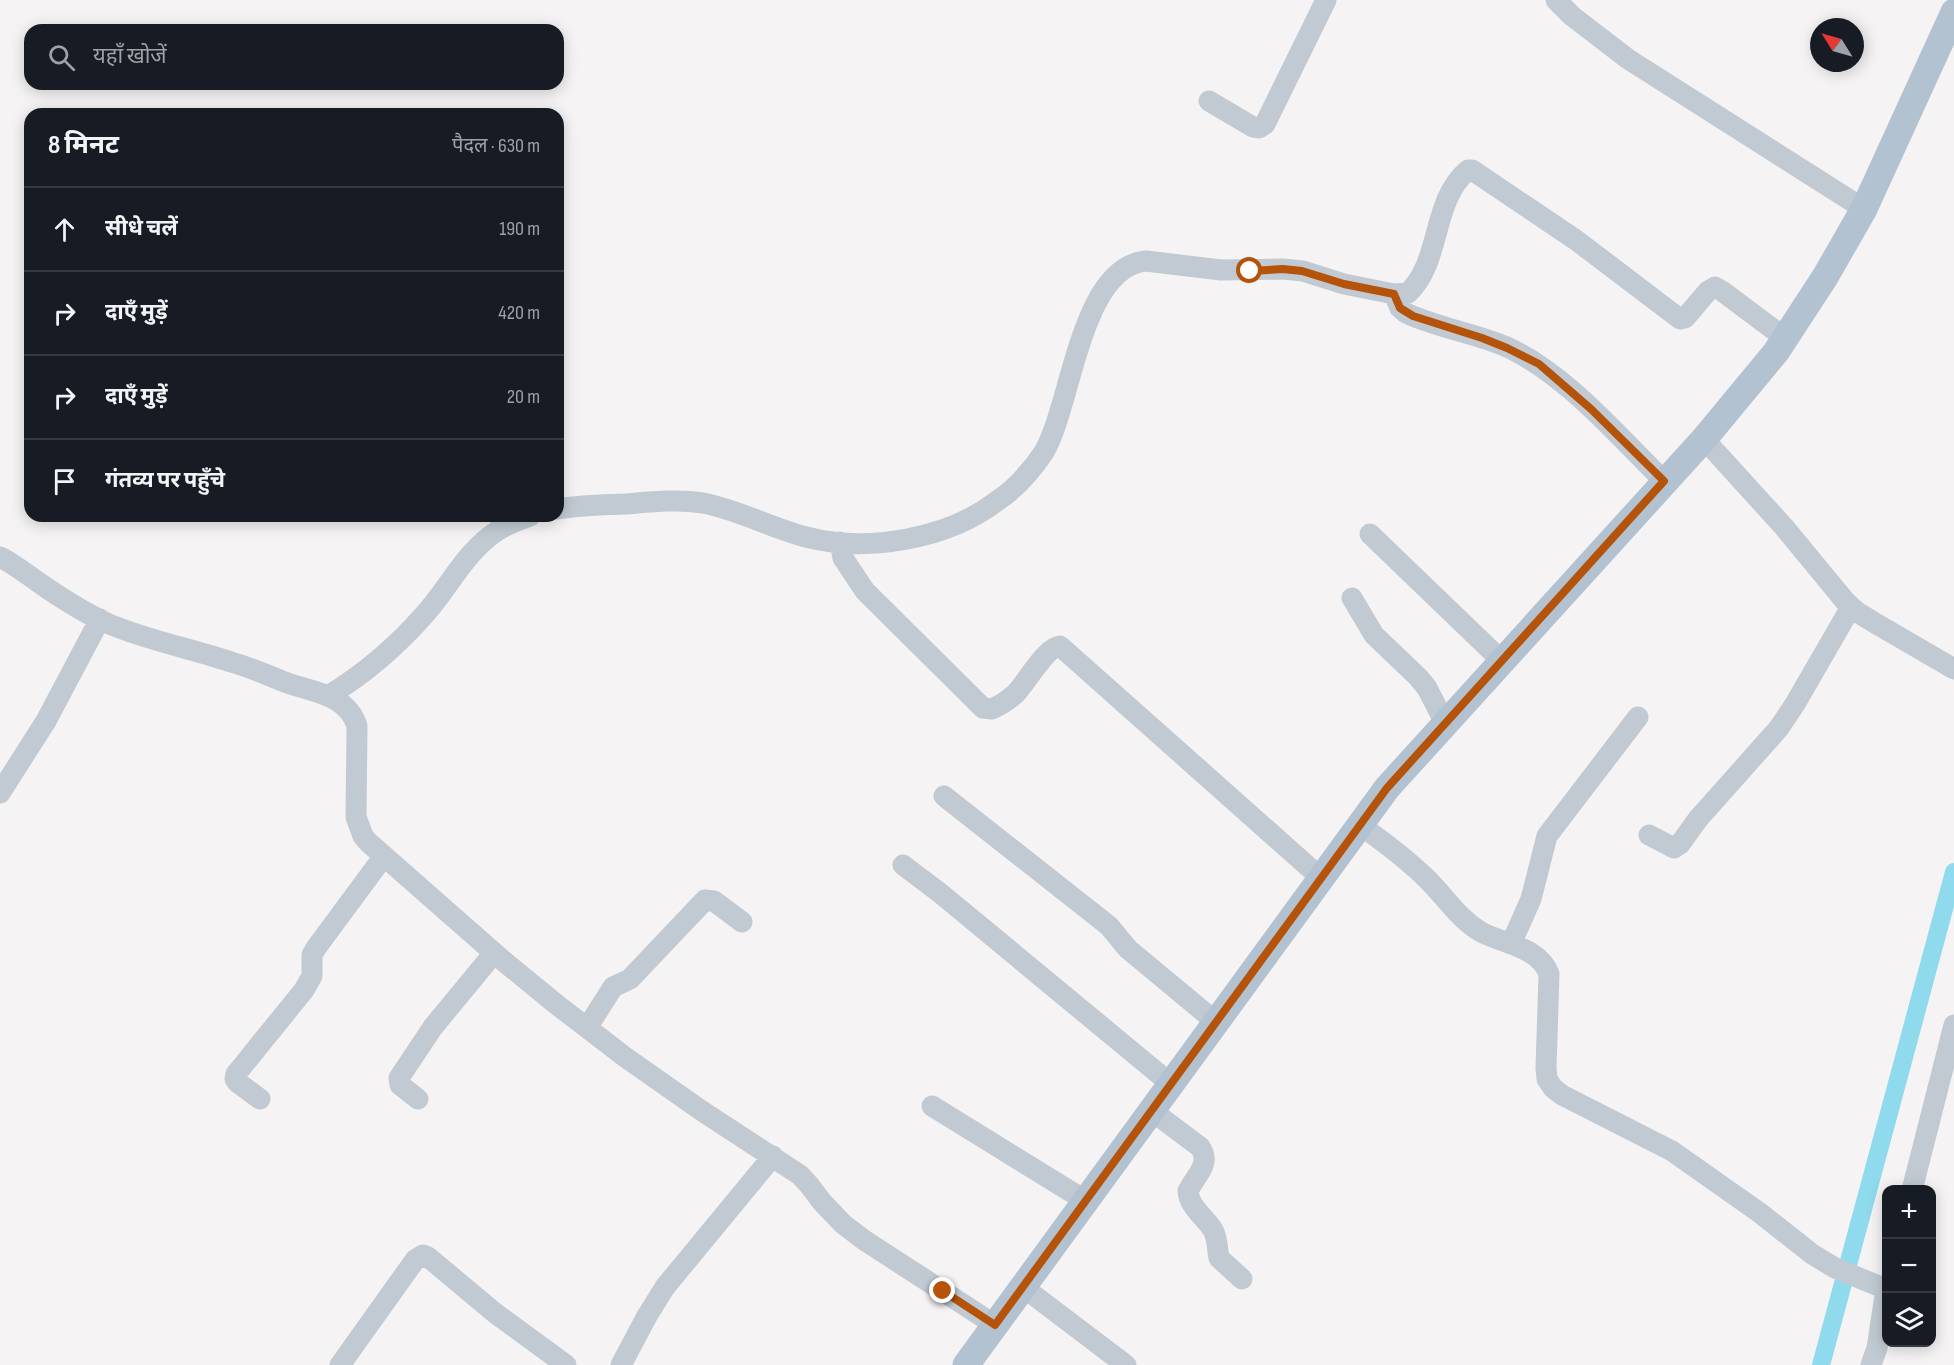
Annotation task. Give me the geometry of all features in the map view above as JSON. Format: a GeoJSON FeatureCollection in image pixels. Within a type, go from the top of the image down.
{"type":"FeatureCollection","features":[{"type":"Feature","properties":{"kind":"main road"},"geometry":{"type":"LineString","coordinates":[[966,1365],[1387,788],[1704,439],[1776,352],[1825,277],[1864,209],[1954,12]]}},
{"type":"Feature","properties":{"kind":"street"},"geometry":{"type":"LineString","coordinates":[[1209,101],[1253,127],[1258,128],[1265,124],[1326,0]]}},
{"type":"Feature","properties":{"kind":"street"},"geometry":{"type":"LineString","coordinates":[[1556,0],[1572,16],[1628,59],[1864,209]]}},
{"type":"Feature","properties":{"kind":"street"},"geometry":{"type":"LineString","coordinates":[[1396,300],[1408,293],[1419,280],[1449,197],[1464,173],[1472,170],[1576,240],[1680,319],[1685,318],[1708,291],[1715,287],[1785,338]]}},
{"type":"Feature","properties":{"kind":"street"},"geometry":{"type":"LineString","coordinates":[[564,508],[583,504],[681,501],[725,508],[808,537],[840,542],[878,542],[910,538],[946,529],[976,516],[999,500],[1025,476],[1044,452],[1055,427],[1082,336],[1095,304],[1107,283],[1122,268],[1135,262],[1158,262],[1221,270],[1302,271],[1396,300],[1413,316],[1507,348],[1539,364],[1591,409],[1664,481]]}},
{"type":"Feature","properties":{"kind":"street"},"geometry":{"type":"LineString","coordinates":[[1704,439],[1784,527],[1831,586],[1851,607],[1954,669]]}},
{"type":"Feature","properties":{"kind":"street"},"geometry":{"type":"LineString","coordinates":[[340,703],[427,612],[481,543],[498,530],[516,522]]}},
{"type":"Feature","properties":{"kind":"street"},"geometry":{"type":"LineString","coordinates":[[1370,534],[1502,661]]}},
{"type":"Feature","properties":{"kind":"street"},"geometry":{"type":"LineString","coordinates":[[840,542],[843,558],[865,591],[983,708],[992,709],[1008,700],[1051,649],[1060,646],[1321,878]]}},
{"type":"Feature","properties":{"kind":"street"},"geometry":{"type":"LineString","coordinates":[[0,557],[57,595],[100,619],[167,645],[229,661],[340,703],[354,716],[357,726],[356,817],[363,836],[384,856],[494,953],[587,1028],[702,1111],[800,1175],[843,1224],[864,1240],[995,1325]]}},
{"type":"Feature","properties":{"kind":"street"},"geometry":{"type":"LineString","coordinates":[[1352,598],[1374,635],[1427,688],[1445,723]]}},
{"type":"Feature","properties":{"kind":"street"},"geometry":{"type":"LineString","coordinates":[[1649,835],[1674,848],[1680,844],[1698,819],[1779,728],[1851,607]]}},
{"type":"Feature","properties":{"kind":"street"},"geometry":{"type":"LineString","coordinates":[[0,793],[45,721],[100,619]]}},
{"type":"Feature","properties":{"kind":"street"},"geometry":{"type":"LineString","coordinates":[[1511,944],[1532,899],[1547,836],[1638,717]]}},
{"type":"Feature","properties":{"kind":"street"},"geometry":{"type":"LineString","coordinates":[[944,796],[1109,926],[1128,949],[1216,1022]]}},
{"type":"Feature","properties":{"kind":"street"},"geometry":{"type":"LineString","coordinates":[[1360,825],[1413,865],[1466,922],[1481,932],[1539,957],[1545,964],[1549,974],[1546,1068],[1547,1079],[1553,1088],[1583,1108],[1672,1151],[1760,1213],[1812,1254],[1835,1268],[1882,1287]]}},
{"type":"Feature","properties":{"kind":"street"},"geometry":{"type":"LineString","coordinates":[[260,1099],[237,1082],[236,1074],[304,990],[312,976],[312,955],[316,948],[384,856]]}},
{"type":"Feature","properties":{"kind":"street"},"geometry":{"type":"LineString","coordinates":[[903,865],[1171,1084]]}},
{"type":"Feature","properties":{"kind":"street"},"geometry":{"type":"LineString","coordinates":[[587,1028],[613,987],[630,979],[705,900],[714,901],[742,922]]}},
{"type":"Feature","properties":{"kind":"street"},"geometry":{"type":"LineString","coordinates":[[418,1099],[400,1085],[399,1078],[433,1027],[494,953]]}},
{"type":"Feature","properties":{"kind":"street"},"geometry":{"type":"LineString","coordinates":[[1913,1185],[1954,1025]]}},
{"type":"Feature","properties":{"kind":"street"},"geometry":{"type":"LineString","coordinates":[[932,1106],[1086,1201]]}},
{"type":"Feature","properties":{"kind":"street"},"geometry":{"type":"LineString","coordinates":[[1152,1111],[1200,1147],[1203,1152],[1205,1163],[1188,1191],[1190,1201],[1213,1230],[1219,1258],[1242,1279]]}},
{"type":"Feature","properties":{"kind":"street"},"geometry":{"type":"LineString","coordinates":[[621,1365],[665,1287],[773,1156]]}},
{"type":"Feature","properties":{"kind":"street"},"geometry":{"type":"LineString","coordinates":[[340,1365],[411,1264],[423,1255],[495,1313],[566,1365]]}},
{"type":"Feature","properties":{"kind":"street"},"geometry":{"type":"LineString","coordinates":[[1023,1287],[1126,1365]]}},
{"type":"Feature","properties":{"kind":"street"},"geometry":{"type":"LineString","coordinates":[[1878,1362],[1877,1348],[1886,1293]]}},
{"type":"Feature","properties":{"kind":"waterway"},"geometry":{"type":"LineString","coordinates":[[1821,1365],[1954,872]]}},
{"type":"Feature","properties":{"kind":"route"},"geometry":{"type":"LineString","coordinates":[[943,1291],[995,1325],[1387,788],[1664,481],[1591,409],[1539,364],[1482,338],[1406,313],[1400,308],[1394,294],[1344,284],[1302,271],[1283,269],[1250,271]]}}]}
